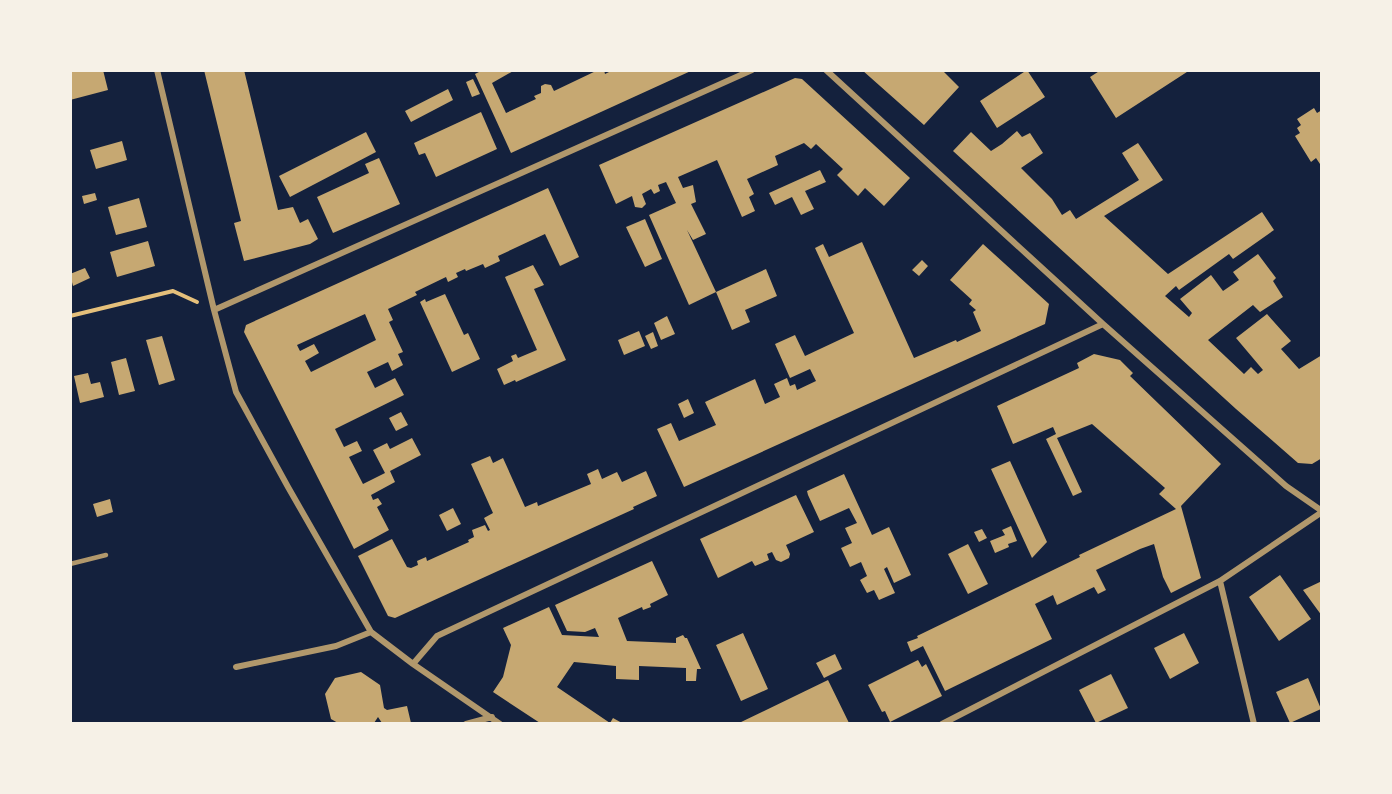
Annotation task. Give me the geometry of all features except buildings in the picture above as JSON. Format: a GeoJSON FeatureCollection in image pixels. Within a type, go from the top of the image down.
{"type":"FeatureCollection","features":[{"type":"Feature","properties":{"kind":"street"},"geometry":{"type":"LineString","coordinates":[[157,70],[214,310],[236,392],[372,632],[413,664],[500,723]]}},
{"type":"Feature","properties":{"kind":"street"},"geometry":{"type":"LineString","coordinates":[[214,310],[752,70]]}},
{"type":"Feature","properties":{"kind":"street"},"geometry":{"type":"LineString","coordinates":[[826,70],[1103,324],[1286,486],[1322,511],[1220,581],[942,723]]}},
{"type":"Feature","properties":{"kind":"street"},"geometry":{"type":"LineString","coordinates":[[413,664],[437,636],[1103,324]]}},
{"type":"Feature","properties":{"kind":"street"},"geometry":{"type":"LineString","coordinates":[[1220,581],[1254,723]]}},
{"type":"Feature","properties":{"kind":"street"},"geometry":{"type":"LineString","coordinates":[[236,667],[336,646],[372,632]]}},
{"type":"Feature","properties":{"kind":"street"},"geometry":{"type":"LineString","coordinates":[[466,723],[492,717]]}},
{"type":"Feature","properties":{"kind":"lane"},"geometry":{"type":"LineString","coordinates":[[70,564],[106,555]]}},
{"type":"Feature","properties":{"kind":"path"},"geometry":{"type":"LineString","coordinates":[[70,316],[173,291],[214,310]]}}]}
